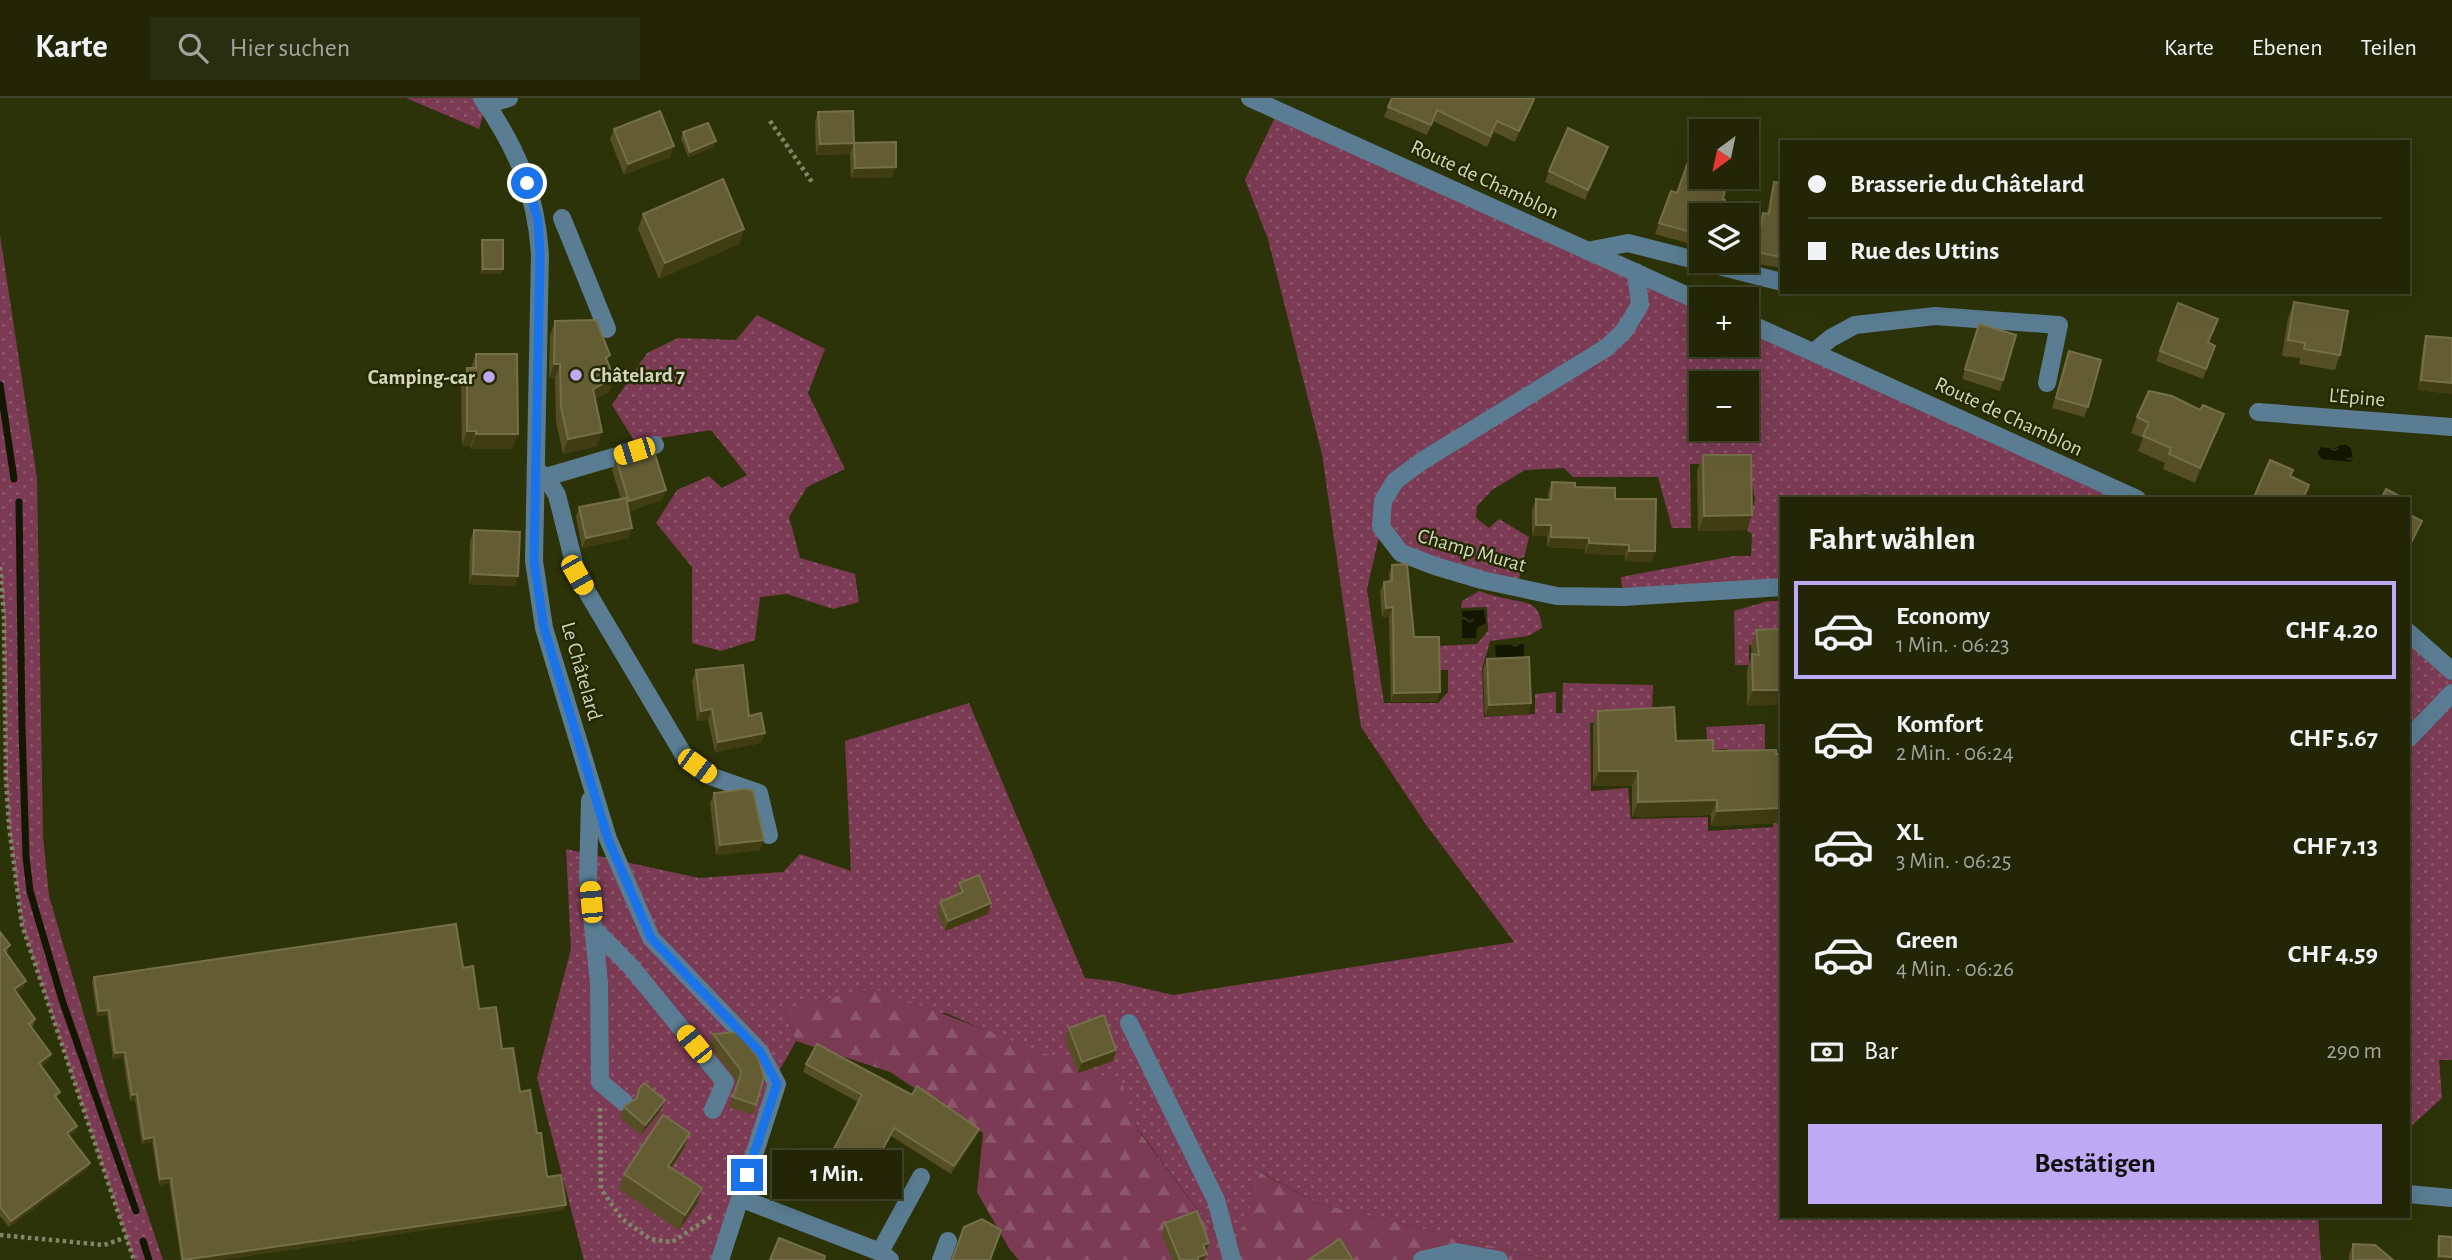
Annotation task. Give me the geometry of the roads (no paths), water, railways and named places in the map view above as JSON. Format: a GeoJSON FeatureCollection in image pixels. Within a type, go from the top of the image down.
{"type":"FeatureCollection","features":[{"type":"Feature","properties":{"kind":"street"},"geometry":{"type":"LineString","coordinates":[[484,101],[509,98]]}},
{"type":"Feature","properties":{"kind":"street","name":"Route de Chamblon"},"geometry":{"type":"LineString","coordinates":[[1250,98],[1689,296]]}},
{"type":"Feature","properties":{"kind":"street","name":"Le Châtelard"},"geometry":{"type":"LineString","coordinates":[[484,101],[501,127],[522,169],[538,220],[541,474],[534,561],[544,628],[608,839],[651,938],[760,1052],[777,1084],[740,1198]]}},
{"type":"Feature","properties":{"kind":"street"},"geometry":{"type":"LineString","coordinates":[[562,218],[607,329]]}},
{"type":"Feature","properties":{"kind":"street"},"geometry":{"type":"LineString","coordinates":[[1587,251],[1628,243],[1780,281]]}},
{"type":"Feature","properties":{"kind":"street","name":"Champ Murat"},"geometry":{"type":"LineString","coordinates":[[1636,272],[1640,304],[1624,331],[1606,348],[1422,461],[1395,481],[1382,501],[1381,527],[1401,552],[1435,566],[1482,580],[1557,596],[1623,597],[1780,587]]}},
{"type":"Feature","properties":{"kind":"street"},"geometry":{"type":"LineString","coordinates":[[1814,352],[1855,324],[1935,316],[2059,324],[2047,383]]}},
{"type":"Feature","properties":{"kind":"street","name":"Route de Chamblon"},"geometry":{"type":"LineString","coordinates":[[1759,328],[2133,497]]}},
{"type":"Feature","properties":{"kind":"street","name":"L'Epine"},"geometry":{"type":"LineString","coordinates":[[2258,412],[2452,428]]}},
{"type":"Feature","properties":{"kind":"street"},"geometry":{"type":"LineString","coordinates":[[655,445],[541,474],[557,495],[577,575],[685,757],[710,776],[759,793],[769,835]]}},
{"type":"Feature","properties":{"kind":"street"},"geometry":{"type":"LineString","coordinates":[[2410,634],[2452,671]]}},
{"type":"Feature","properties":{"kind":"street"},"geometry":{"type":"LineString","coordinates":[[2410,737],[2452,693]]}},
{"type":"Feature","properties":{"kind":"street"},"geometry":{"type":"LineString","coordinates":[[591,783],[588,877],[598,983],[600,1082],[624,1102]]}},
{"type":"Feature","properties":{"kind":"street"},"geometry":{"type":"LineString","coordinates":[[593,928],[632,968],[725,1082],[713,1110]]}},
{"type":"Feature","properties":{"kind":"street"},"geometry":{"type":"LineString","coordinates":[[1129,1023],[1216,1200],[1232,1260]]}},
{"type":"Feature","properties":{"kind":"street"},"geometry":{"type":"LineString","coordinates":[[720,1260],[740,1198],[885,1256],[921,1177]]}},
{"type":"Feature","properties":{"kind":"street"},"geometry":{"type":"LineString","coordinates":[[2410,1194],[2452,1199]]}},
{"type":"Feature","properties":{"kind":"street"},"geometry":{"type":"LineString","coordinates":[[941,1260],[948,1241]]}},
{"type":"Feature","properties":{"kind":"street"},"geometry":{"type":"LineString","coordinates":[[1422,1260],[1457,1252],[1499,1260]]}},
{"type":"Feature","properties":{"kind":"water"},"geometry":{"type":"Polygon","coordinates":[[[2341,445],[2351,448],[2353,459],[2350,462],[2322,459],[2317,453],[2321,447],[2334,448],[2341,445]]]}},
{"type":"Feature","properties":{"kind":"water"},"geometry":{"type":"Polygon","coordinates":[[[1484,610],[1486,623],[1477,628],[1476,638],[1462,638],[1462,611],[1484,610]]]}},
{"type":"Feature","properties":{"kind":"water"},"geometry":{"type":"Polygon","coordinates":[[[1524,644],[1524,657],[1496,658],[1495,645],[1524,644]]]}},
{"type":"Feature","properties":{"kind":"waterway"},"geometry":{"type":"LineString","coordinates":[[0,385],[14,479]]}},
{"type":"Feature","properties":{"kind":"waterway"},"geometry":{"type":"LineString","coordinates":[[19,502],[22,727],[26,857],[30,891],[62,1000],[136,1211]]}},
{"type":"Feature","properties":{"kind":"waterway"},"geometry":{"type":"LineString","coordinates":[[143,1241],[149,1260]]}},
{"type":"Feature","properties":{"kind":"place","name":"Châtelard 7"},"geometry":{"type":"Point","coordinates":[576,375]}},
{"type":"Feature","properties":{"kind":"place","name":"Camping-car"},"geometry":{"type":"Point","coordinates":[489,377]}}]}
